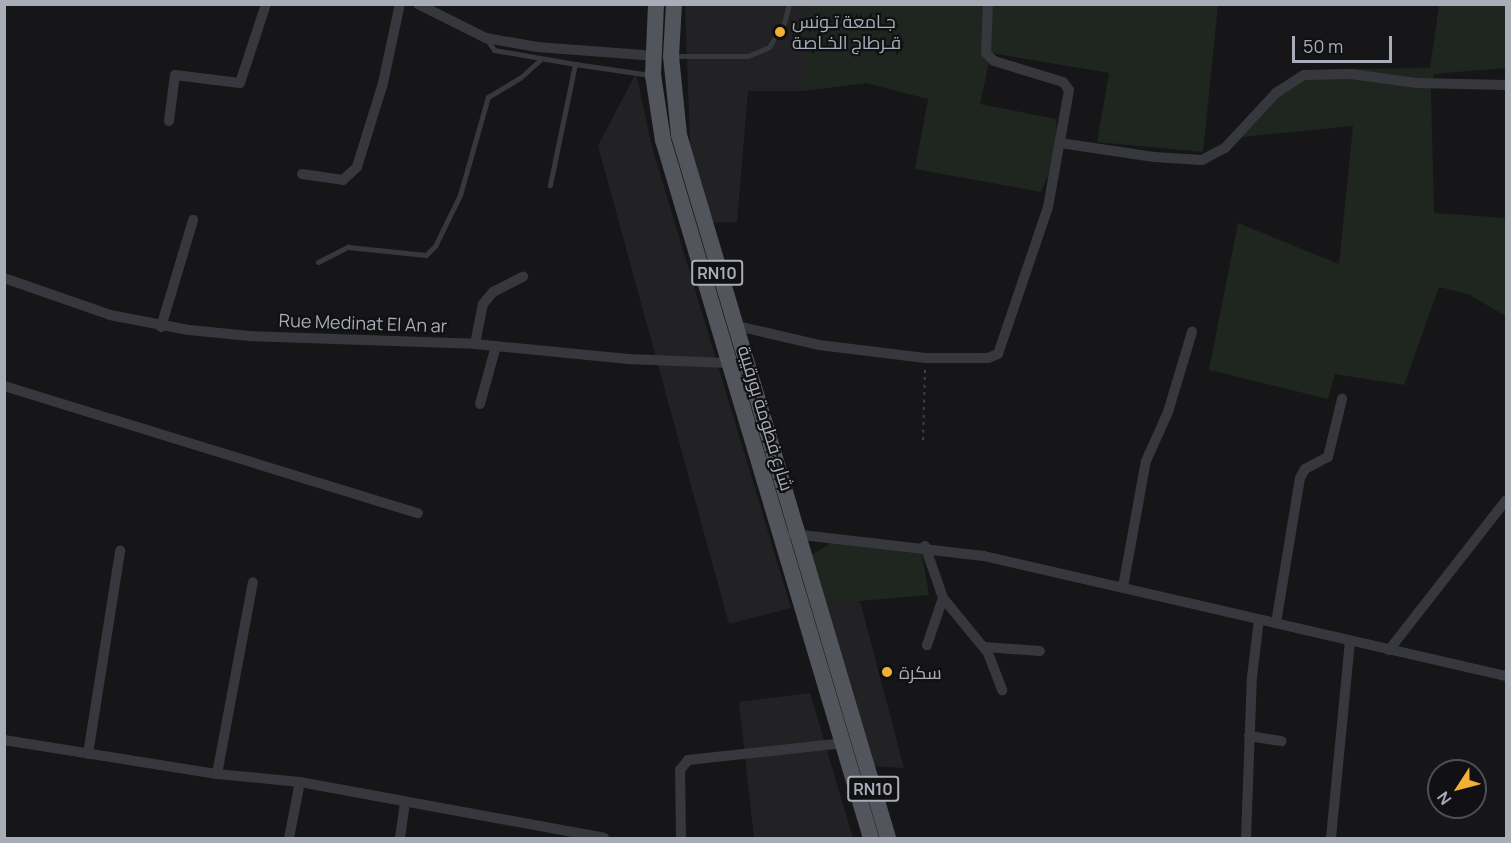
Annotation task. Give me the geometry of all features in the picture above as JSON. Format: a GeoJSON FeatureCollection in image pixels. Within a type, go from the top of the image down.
{"type":"FeatureCollection","features":[{"type":"Feature","properties":{"kind":"main road","name":"شارع فطومة بورقيبة"},"geometry":{"type":"LineString","coordinates":[[656,4],[652,56],[663,140],[728,363],[789,534],[888,838]]}},
{"type":"Feature","properties":{"kind":"main road","name":"شارع فطومة بورقيبة"},"geometry":{"type":"LineString","coordinates":[[674,4],[671,56],[679,135],[733,325],[871,838]]}},
{"type":"Feature","properties":{"kind":"street"},"geometry":{"type":"LineString","coordinates":[[169,121],[175,75],[240,83],[266,4]]}},
{"type":"Feature","properties":{"kind":"street"},"geometry":{"type":"LineString","coordinates":[[302,174],[343,180],[357,167],[383,83],[400,4]]}},
{"type":"Feature","properties":{"kind":"street"},"geometry":{"type":"LineString","coordinates":[[418,4],[486,38],[652,56],[671,56]]}},
{"type":"Feature","properties":{"kind":"street"},"geometry":{"type":"LineString","coordinates":[[733,325],[819,345],[925,358],[977,359],[998,354],[1048,207],[1068,85],[994,61],[984,44],[988,4]]}},
{"type":"Feature","properties":{"kind":"street"},"geometry":{"type":"LineString","coordinates":[[1060,142],[1154,157],[1202,160],[1225,148],[1289,83],[1314,74],[1351,74],[1417,83],[1506,85]]}},
{"type":"Feature","properties":{"kind":"street"},"geometry":{"type":"LineString","coordinates":[[161,327],[193,220]]}},
{"type":"Feature","properties":{"kind":"street"},"geometry":{"type":"LineString","coordinates":[[475,344],[486,299],[523,277]]}},
{"type":"Feature","properties":{"kind":"street","name":"Rue Medinat El An ar"},"geometry":{"type":"LineString","coordinates":[[4,278],[110,315],[161,327],[250,336],[475,344],[628,359],[728,363]]}},
{"type":"Feature","properties":{"kind":"street"},"geometry":{"type":"LineString","coordinates":[[1123,587],[1146,460],[1168,412],[1192,332]]}},
{"type":"Feature","properties":{"kind":"street"},"geometry":{"type":"LineString","coordinates":[[480,404],[496,346]]}},
{"type":"Feature","properties":{"kind":"street"},"geometry":{"type":"LineString","coordinates":[[4,386],[418,513]]}},
{"type":"Feature","properties":{"kind":"street"},"geometry":{"type":"LineString","coordinates":[[1276,624],[1300,478],[1305,469],[1328,457],[1342,399]]}},
{"type":"Feature","properties":{"kind":"street"},"geometry":{"type":"LineString","coordinates":[[1389,650],[1506,500]]}},
{"type":"Feature","properties":{"kind":"street"},"geometry":{"type":"LineString","coordinates":[[789,534],[925,546],[984,556],[1350,642],[1506,676]]}},
{"type":"Feature","properties":{"kind":"street"},"geometry":{"type":"LineString","coordinates":[[925,546],[943,598],[984,647],[1002,690]]}},
{"type":"Feature","properties":{"kind":"street"},"geometry":{"type":"LineString","coordinates":[[88,754],[120,551]]}},
{"type":"Feature","properties":{"kind":"street"},"geometry":{"type":"LineString","coordinates":[[217,774],[253,582]]}},
{"type":"Feature","properties":{"kind":"street"},"geometry":{"type":"LineString","coordinates":[[927,645],[943,598]]}},
{"type":"Feature","properties":{"kind":"street"},"geometry":{"type":"LineString","coordinates":[[1246,838],[1249,736],[1259,619]]}},
{"type":"Feature","properties":{"kind":"street"},"geometry":{"type":"LineString","coordinates":[[1331,838],[1350,642]]}},
{"type":"Feature","properties":{"kind":"street"},"geometry":{"type":"LineString","coordinates":[[984,647],[1040,651]]}},
{"type":"Feature","properties":{"kind":"street"},"geometry":{"type":"LineString","coordinates":[[1249,736],[1282,741]]}},
{"type":"Feature","properties":{"kind":"street"},"geometry":{"type":"LineString","coordinates":[[4,740],[217,774],[300,782],[604,838]]}},
{"type":"Feature","properties":{"kind":"street"},"geometry":{"type":"LineString","coordinates":[[681,838],[680,770],[688,760],[844,743]]}},
{"type":"Feature","properties":{"kind":"street"},"geometry":{"type":"LineString","coordinates":[[289,838],[300,782]]}},
{"type":"Feature","properties":{"kind":"street"},"geometry":{"type":"LineString","coordinates":[[400,838],[405,801]]}},
{"type":"Feature","properties":{"kind":"lane"},"geometry":{"type":"LineString","coordinates":[[671,56],[748,56],[769,47],[784,23],[789,4]]}},
{"type":"Feature","properties":{"kind":"lane"},"geometry":{"type":"LineString","coordinates":[[486,38],[494,50],[653,75]]}},
{"type":"Feature","properties":{"kind":"lane"},"geometry":{"type":"LineString","coordinates":[[318,261],[348,247],[426,255],[435,246],[460,195],[488,97],[520,78],[541,59]]}},
{"type":"Feature","properties":{"kind":"lane"},"geometry":{"type":"LineString","coordinates":[[550,185],[575,64]]}},
{"type":"Feature","properties":{"kind":"path"},"geometry":{"type":"LineString","coordinates":[[923,440],[925,358]]}},
{"type":"Feature","properties":{"kind":"shaded area","name":"جـامعة تـونس قـرطاج الخـاصة"},"geometry":{"type":"Polygon","coordinates":[[[685,5],[878,5],[866,83],[802,91],[748,91],[737,222],[712,223],[690,143],[685,5]]]}},
{"type":"Feature","properties":{"kind":"shaded area"},"geometry":{"type":"Polygon","coordinates":[[[811,5],[1218,5],[1203,152],[1097,142],[1109,73],[991,53],[980,104],[1056,119],[1058,151],[1041,192],[915,169],[928,99],[866,83],[802,91],[811,5]]]}},
{"type":"Feature","properties":{"kind":"shaded area"},"geometry":{"type":"Polygon","coordinates":[[[1439,5],[1506,5],[1506,68],[1434,74],[1431,89],[1434,213],[1506,218],[1506,316],[1468,294],[1439,287],[1404,385],[1335,374],[1328,399],[1209,370],[1238,223],[1339,264],[1353,126],[1233,138],[1297,74],[1332,69],[1430,68],[1439,5]]]}},
{"type":"Feature","properties":{"kind":"shaded area"},"geometry":{"type":"Polygon","coordinates":[[[636,73],[652,147],[791,608],[729,624],[598,146],[636,73]]]}},
{"type":"Feature","properties":{"kind":"shaded area"},"geometry":{"type":"Polygon","coordinates":[[[831,543],[922,554],[929,595],[825,604],[811,555],[831,543]]]}},
{"type":"Feature","properties":{"kind":"shaded area"},"geometry":{"type":"Polygon","coordinates":[[[860,601],[904,768],[873,766],[825,604],[860,601]]]}},
{"type":"Feature","properties":{"kind":"shaded area"},"geometry":{"type":"Polygon","coordinates":[[[810,693],[853,838],[754,838],[739,702],[810,693]]]}},
{"type":"Feature","properties":{"kind":"place","name":"جـامعة تـونس قـرطاج الخـاصة"},"geometry":{"type":"Point","coordinates":[780,32]}},
{"type":"Feature","properties":{"kind":"place","name":"سكرة"},"geometry":{"type":"Point","coordinates":[887,672]}}]}
